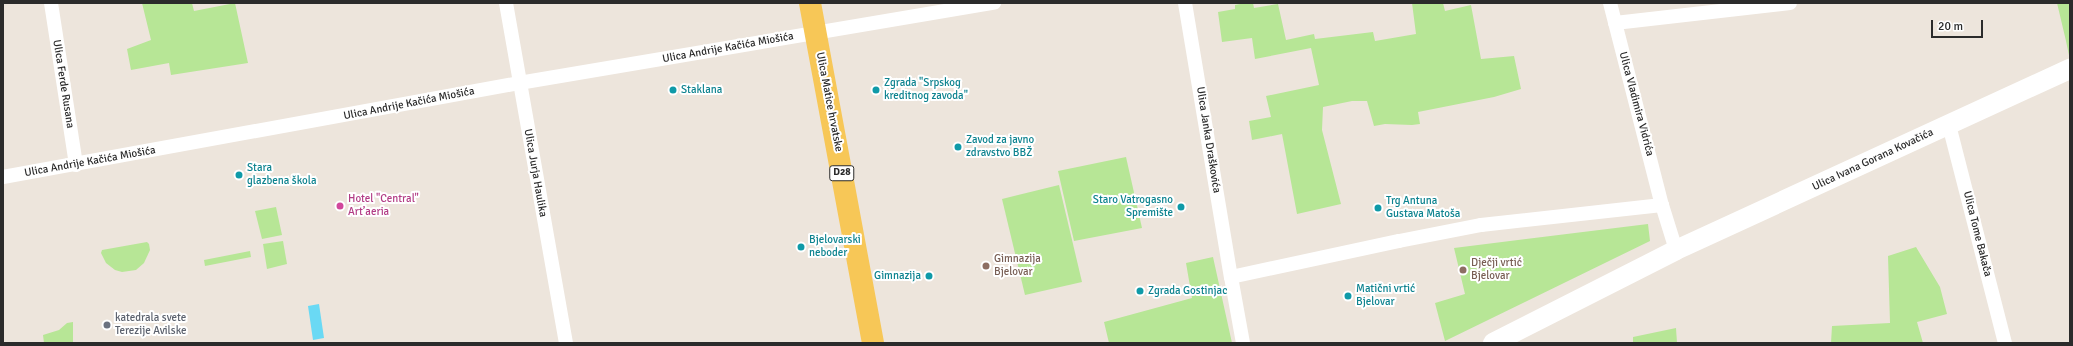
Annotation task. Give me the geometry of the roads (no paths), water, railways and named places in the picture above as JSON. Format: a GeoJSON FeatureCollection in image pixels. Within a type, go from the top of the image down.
{"type":"FeatureCollection","features":[{"type":"Feature","properties":{"kind":"main road","name":"Ulica Matice hrvatske"},"geometry":{"type":"LineString","coordinates":[[810,3],[873,343]]}},
{"type":"Feature","properties":{"kind":"street","name":"Ulica Ferde Rusana"},"geometry":{"type":"LineString","coordinates":[[51,3],[76,165]]}},
{"type":"Feature","properties":{"kind":"street","name":"Ulica Jurja Haulika"},"geometry":{"type":"LineString","coordinates":[[506,3],[566,343]]}},
{"type":"Feature","properties":{"kind":"street","name":"Ulica Andrije Kačića Miošića"},"geometry":{"type":"LineString","coordinates":[[3,177],[76,165],[519,83],[994,3]]}},
{"type":"Feature","properties":{"kind":"street","name":"Ulica Janka Draškovića"},"geometry":{"type":"LineString","coordinates":[[1185,3],[1231,277]]}},
{"type":"Feature","properties":{"kind":"street","name":"Ulica Vladimira Vidrića"},"geometry":{"type":"LineString","coordinates":[[1610,3],[1662,205]]}},
{"type":"Feature","properties":{"kind":"street"},"geometry":{"type":"LineString","coordinates":[[1614,23],[1790,3]]}},
{"type":"Feature","properties":{"kind":"street","name":"Ulica Ivana Gorana Kovačića"},"geometry":{"type":"LineString","coordinates":[[1676,250],[2070,69]]}},
{"type":"Feature","properties":{"kind":"street","name":"Ulica Tome Bakača"},"geometry":{"type":"LineString","coordinates":[[1949,125],[2005,343]]}},
{"type":"Feature","properties":{"kind":"street"},"geometry":{"type":"LineString","coordinates":[[1243,343],[1231,277],[1481,225],[1662,205],[1676,250],[1493,343]]}},
{"type":"Feature","properties":{"kind":"water"},"geometry":{"type":"Polygon","coordinates":[[[319,304],[324,338],[313,340],[308,306],[319,304]]]}},
{"type":"Feature","properties":{"kind":"place","name":"Staklana"},"geometry":{"type":"Point","coordinates":[673,90]}},
{"type":"Feature","properties":{"kind":"place","name":"Zgrada \"Srpskog kreditnog zavoda\""},"geometry":{"type":"Point","coordinates":[876,90]}},
{"type":"Feature","properties":{"kind":"place","name":"Zavod za javno zdravstvo BBŽ"},"geometry":{"type":"Point","coordinates":[958,147]}},
{"type":"Feature","properties":{"kind":"place","name":"Stara glazbena škola"},"geometry":{"type":"Point","coordinates":[239,175]}},
{"type":"Feature","properties":{"kind":"place","name":"Hotel \"Central\" Art’aeria"},"geometry":{"type":"Point","coordinates":[340,206]}},
{"type":"Feature","properties":{"kind":"place","name":"Staro Vatrogasno Spremište"},"geometry":{"type":"Point","coordinates":[1181,207]}},
{"type":"Feature","properties":{"kind":"place","name":"Trg Antuna Gustava Matoša"},"geometry":{"type":"Point","coordinates":[1378,208]}},
{"type":"Feature","properties":{"kind":"place","name":"Bjelovarski neboder"},"geometry":{"type":"Point","coordinates":[801,247]}},
{"type":"Feature","properties":{"kind":"place","name":"Gimnazija Bjelovar"},"geometry":{"type":"Point","coordinates":[986,266]}},
{"type":"Feature","properties":{"kind":"place","name":"Dječji vrtić Bjelovar"},"geometry":{"type":"Point","coordinates":[1463,270]}},
{"type":"Feature","properties":{"kind":"place","name":"Gimnazija"},"geometry":{"type":"Point","coordinates":[929,276]}},
{"type":"Feature","properties":{"kind":"place","name":"Zgrada Gostinjac"},"geometry":{"type":"Point","coordinates":[1140,291]}},
{"type":"Feature","properties":{"kind":"place","name":"Matični vrtić Bjelovar"},"geometry":{"type":"Point","coordinates":[1348,296]}},
{"type":"Feature","properties":{"kind":"place","name":"katedrala svete Terezije Avilske"},"geometry":{"type":"Point","coordinates":[107,325]}}]}
